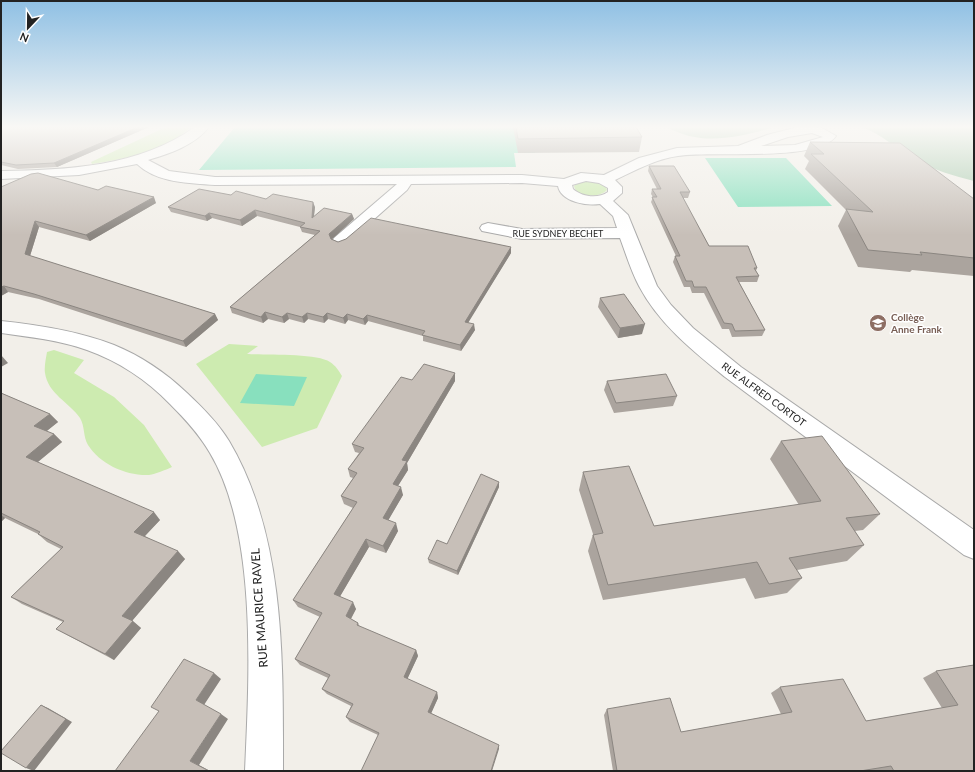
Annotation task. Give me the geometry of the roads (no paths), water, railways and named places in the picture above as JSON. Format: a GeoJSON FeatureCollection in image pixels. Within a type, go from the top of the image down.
{"type":"FeatureCollection","features":[{"type":"Feature","properties":{"kind":"street"},"geometry":{"type":"LineString","coordinates":[[1,175],[75,172],[119,163]]}},
{"type":"Feature","properties":{"kind":"street"},"geometry":{"type":"LineString","coordinates":[[143,163],[149,168],[160,172],[198,180],[532,179],[566,183],[574,179],[585,177],[603,190]]}},
{"type":"Feature","properties":{"kind":"street"},"geometry":{"type":"LineString","coordinates":[[566,183],[566,190],[572,196],[589,200],[641,163]]}},
{"type":"Feature","properties":{"kind":"street"},"geometry":{"type":"LineString","coordinates":[[340,241],[402,187],[406,179]]}},
{"type":"Feature","properties":{"kind":"street","name":"RUE ALFRED CORTOT"},"geometry":{"type":"LineString","coordinates":[[603,190],[618,212],[649,288],[697,342],[733,372],[974,546]]}},
{"type":"Feature","properties":{"kind":"street","name":"RUE SYDNEY BECHET"},"geometry":{"type":"LineString","coordinates":[[488,228],[522,234],[627,233]]}},
{"type":"Feature","properties":{"kind":"street","name":"RUE MAURICE RAVEL"},"geometry":{"type":"LineString","coordinates":[[1,327],[43,332],[70,338],[106,350],[127,360],[160,381],[182,400],[202,421],[220,446],[241,490],[251,524],[256,554],[263,629],[264,771]]}},
{"type":"Feature","properties":{"kind":"place","name":"Collège Anne Frank"},"geometry":{"type":"Point","coordinates":[878,323]}}]}
